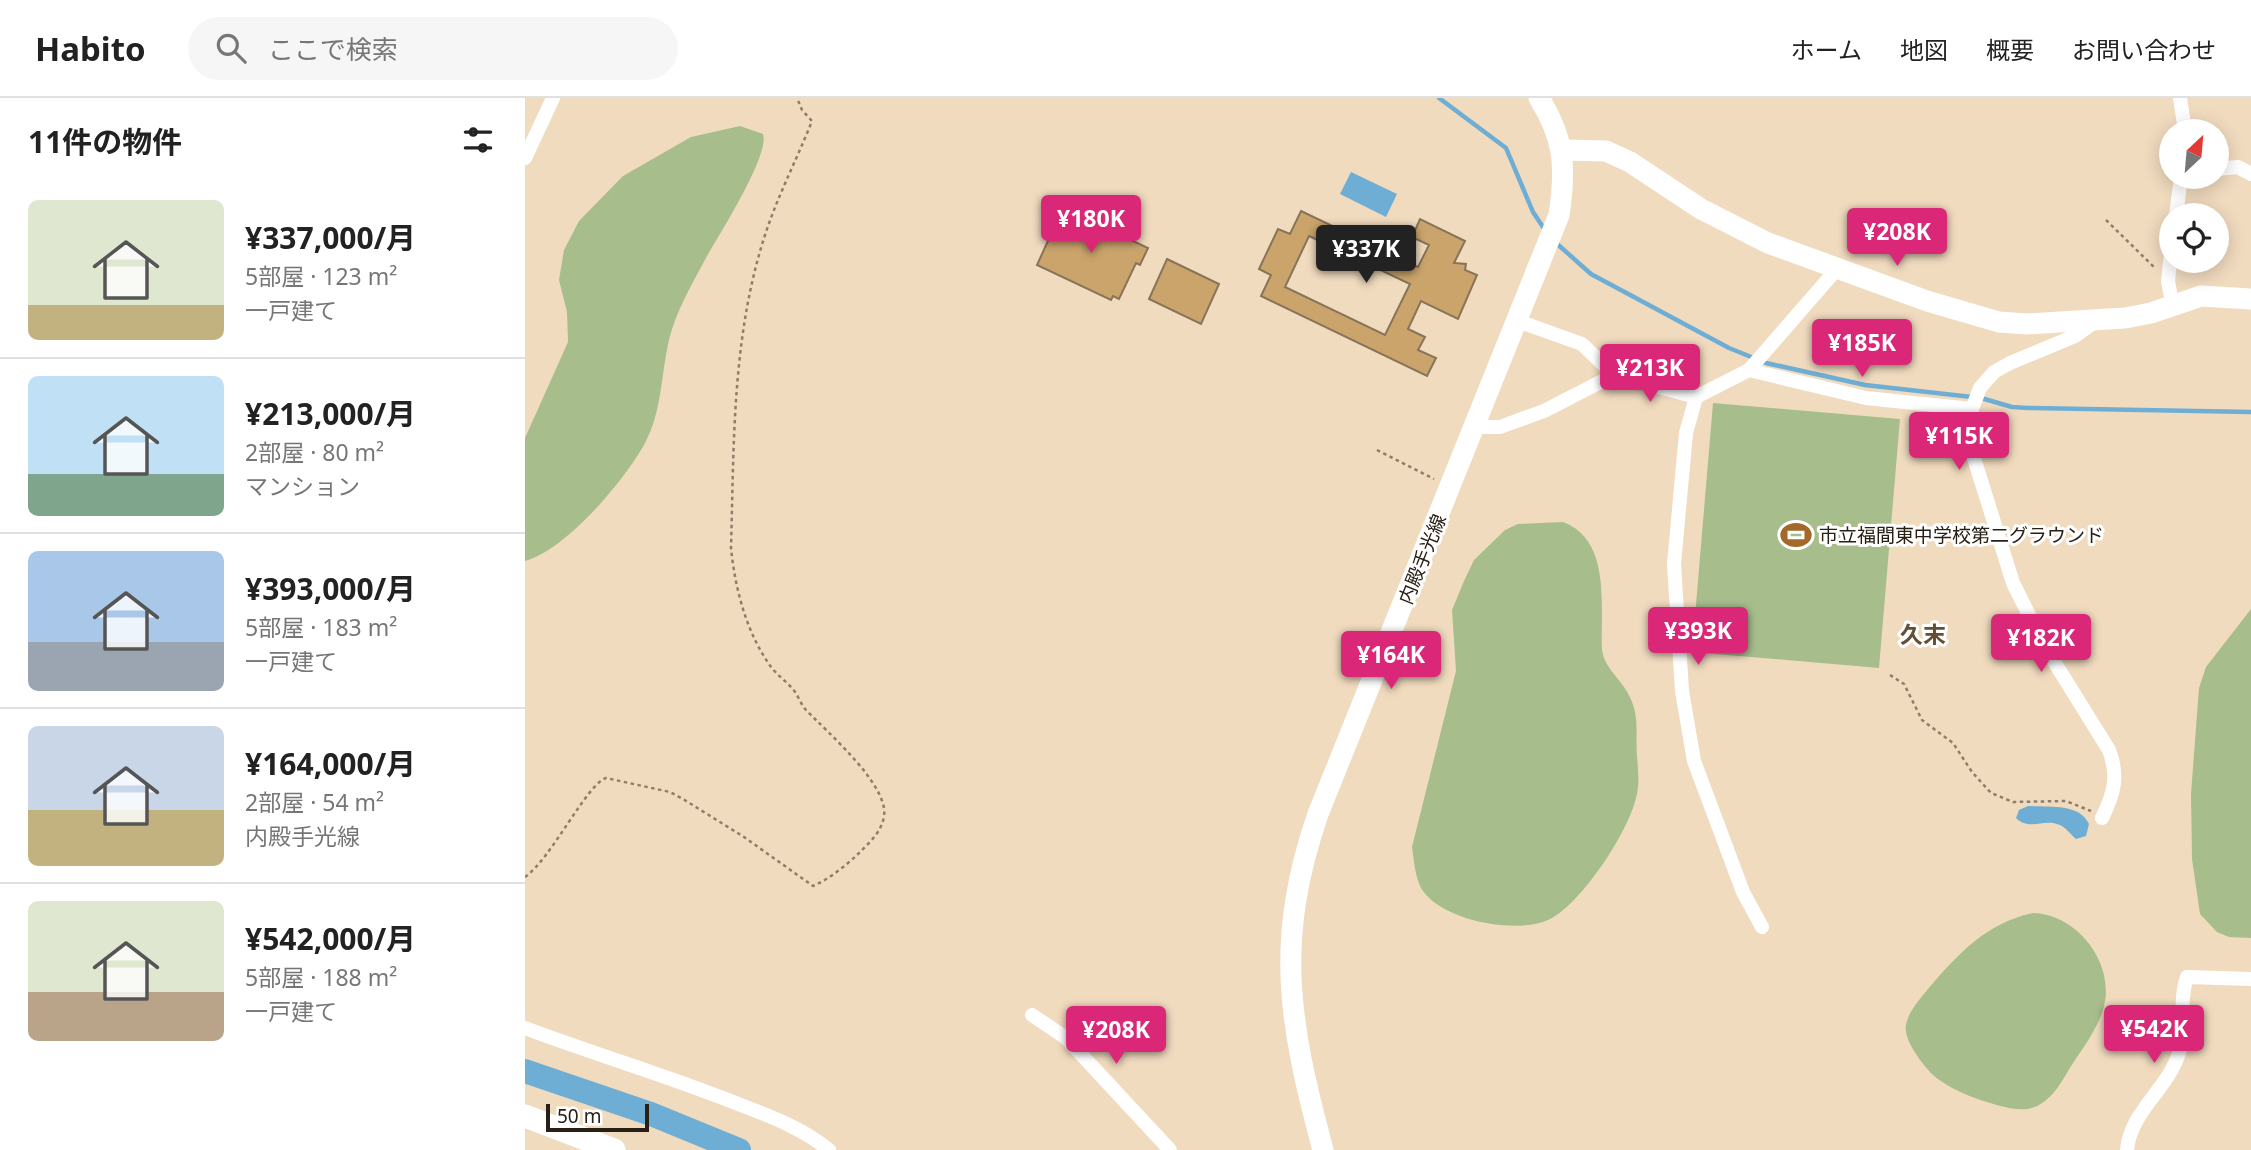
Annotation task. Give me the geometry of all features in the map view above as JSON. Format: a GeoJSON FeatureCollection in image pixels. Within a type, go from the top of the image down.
{"type":"FeatureCollection","features":[{"type":"Feature","properties":{"kind":"main road","name":"内殿手光線"},"geometry":{"type":"LineString","coordinates":[[1323,1150],[1295,1035],[1290,942],[1297,883],[1318,814],[1559,215],[1563,185],[1563,150],[1539,98]]}},
{"type":"Feature","properties":{"kind":"main road"},"geometry":{"type":"LineString","coordinates":[[1563,150],[1606,151],[1630,162],[1732,226],[1837,269],[1970,315],[1999,322],[2027,324],[2096,321],[2151,313],[2172,303],[2201,296],[2250,293]]}},
{"type":"Feature","properties":{"kind":"main road"},"geometry":{"type":"LineString","coordinates":[[525,1116],[614,1150]]}},
{"type":"Feature","properties":{"kind":"street"},"geometry":{"type":"LineString","coordinates":[[525,158],[553,98]]}},
{"type":"Feature","properties":{"kind":"street"},"geometry":{"type":"LineString","coordinates":[[2181,98],[2184,119]]}},
{"type":"Feature","properties":{"kind":"street"},"geometry":{"type":"LineString","coordinates":[[2229,168],[2238,167],[2251,174]]}},
{"type":"Feature","properties":{"kind":"street"},"geometry":{"type":"LineString","coordinates":[[1515,320],[1582,344],[1613,375],[1696,397],[1749,370],[1837,269]]}},
{"type":"Feature","properties":{"kind":"street"},"geometry":{"type":"LineString","coordinates":[[2169,273],[2172,303]]}},
{"type":"Feature","properties":{"kind":"street"},"geometry":{"type":"LineString","coordinates":[[2096,321],[2075,336],[2010,362],[1994,372],[1980,388],[1972,409],[1968,439],[2013,583],[2045,647],[2109,750],[2114,764],[2116,779],[2111,801],[2102,818]]}},
{"type":"Feature","properties":{"kind":"street"},"geometry":{"type":"LineString","coordinates":[[1749,370],[1866,398],[1972,409]]}},
{"type":"Feature","properties":{"kind":"street"},"geometry":{"type":"LineString","coordinates":[[1474,427],[1500,427],[1533,415],[1613,375]]}},
{"type":"Feature","properties":{"kind":"street"},"geometry":{"type":"LineString","coordinates":[[1696,397],[1686,433],[1674,564],[1682,691],[1694,761],[1743,892],[1762,928]]}},
{"type":"Feature","properties":{"kind":"street"},"geometry":{"type":"LineString","coordinates":[[2127,1150],[2128,1138],[2134,1124],[2165,1082],[2178,1056],[2182,1038],[2182,990],[2187,977],[2251,979]]}},
{"type":"Feature","properties":{"kind":"street"},"geometry":{"type":"LineString","coordinates":[[1032,1015],[1066,1038],[1170,1150]]}},
{"type":"Feature","properties":{"kind":"street"},"geometry":{"type":"LineString","coordinates":[[525,1028],[661,1074],[794,1126],[829,1150]]}},
{"type":"Feature","properties":{"kind":"path"},"geometry":{"type":"LineString","coordinates":[[525,877],[535,870],[594,784],[606,778],[670,792],[744,836],[813,886],[851,860],[871,842],[884,819],[884,810],[878,794],[863,770],[843,744],[806,710],[795,692],[767,661],[744,613],[733,569],[731,548],[738,357],[764,237],[812,121],[802,110],[797,98]]}},
{"type":"Feature","properties":{"kind":"path"},"geometry":{"type":"LineString","coordinates":[[2106,220],[2168,281]]}},
{"type":"Feature","properties":{"kind":"path"},"geometry":{"type":"LineString","coordinates":[[1377,450],[1450,487]]}},
{"type":"Feature","properties":{"kind":"path"},"geometry":{"type":"LineString","coordinates":[[1891,675],[1904,684],[1922,720],[1953,743],[1972,772],[1991,793],[2013,802],[2066,801],[2102,818]]}},
{"type":"Feature","properties":{"kind":"green space"},"geometry":{"type":"Polygon","coordinates":[[[740,126],[763,134],[759,159],[676,319],[669,340],[651,431],[624,475],[593,512],[558,543],[525,561],[525,438],[568,342],[567,312],[559,280],[564,250],[579,221],[623,176],[691,137],[740,126]]]}},
{"type":"Feature","properties":{"kind":"green space","name":"市立福間東中学校第二グラウンド"},"geometry":{"type":"Polygon","coordinates":[[[1713,403],[1900,419],[1879,668],[1692,652],[1713,403]]]}},
{"type":"Feature","properties":{"kind":"green space"},"geometry":{"type":"Polygon","coordinates":[[[1563,522],[1579,531],[1596,559],[1602,596],[1603,655],[1631,699],[1636,715],[1637,793],[1624,829],[1603,864],[1564,909],[1552,918],[1521,926],[1482,922],[1462,917],[1431,900],[1419,883],[1412,847],[1456,671],[1452,610],[1474,560],[1505,530],[1518,524],[1563,522]]]}},
{"type":"Feature","properties":{"kind":"green space"},"geometry":{"type":"Polygon","coordinates":[[[2251,609],[2251,938],[2229,937],[2217,932],[2200,914],[2192,859],[2191,794],[2199,688],[2206,667],[2251,609]]]}},
{"type":"Feature","properties":{"kind":"green space"},"geometry":{"type":"Polygon","coordinates":[[[2033,913],[2064,922],[2078,932],[2098,958],[2104,973],[2106,990],[2098,1022],[2059,1085],[2050,1097],[2039,1105],[2019,1109],[1995,1105],[1970,1096],[1937,1078],[1915,1052],[1908,1038],[1906,1025],[1918,1001],[1962,952],[2001,924],[2033,913]]]}},
{"type":"Feature","properties":{"kind":"water"},"geometry":{"type":"Polygon","coordinates":[[[1351,172],[1397,194],[1386,217],[1340,194],[1351,172]]]}},
{"type":"Feature","properties":{"kind":"water"},"geometry":{"type":"Polygon","coordinates":[[[2028,806],[2063,807],[2078,812],[2089,824],[2086,836],[2076,839],[2063,826],[2057,824],[2021,822],[2016,818],[2019,810],[2028,806]]]}},
{"type":"Feature","properties":{"kind":"building"},"geometry":{"type":"Polygon","coordinates":[[[1063,208],[1148,248],[1140,265],[1136,263],[1119,299],[1113,296],[1111,300],[1037,265],[1063,208]]]}},
{"type":"Feature","properties":{"kind":"building"},"geometry":{"type":"Polygon","coordinates":[[[1301,211],[1418,267],[1429,245],[1412,237],[1420,219],[1465,241],[1454,263],[1466,264],[1465,270],[1477,275],[1458,319],[1421,301],[1408,329],[1425,337],[1418,350],[1436,358],[1427,376],[1261,296],[1271,275],[1259,269],[1278,229],[1290,234],[1301,211]],[[1309,236],[1285,287],[1385,335],[1410,284],[1309,236]]]}},
{"type":"Feature","properties":{"kind":"building"},"geometry":{"type":"Polygon","coordinates":[[[1167,259],[1219,284],[1201,324],[1149,299],[1167,259]]]}},
{"type":"Feature","properties":{"kind":"waterway"},"geometry":{"type":"LineString","coordinates":[[1439,98],[1506,148],[1533,212],[1545,230]]}},
{"type":"Feature","properties":{"kind":"waterway"},"geometry":{"type":"LineString","coordinates":[[1555,242],[1591,274],[1729,348],[1766,363],[1865,385],[1972,397]]}},
{"type":"Feature","properties":{"kind":"waterway"},"geometry":{"type":"LineString","coordinates":[[1981,398],[2012,407],[2028,408],[2251,412]]}},
{"type":"Feature","properties":{"kind":"waterway"},"geometry":{"type":"LineString","coordinates":[[525,1071],[651,1114],[739,1150]]}},
{"type":"Feature","properties":{"kind":"place","name":"市立福間東中学校第二グラウンド"},"geometry":{"type":"Point","coordinates":[1796,535]}},
{"type":"Feature","properties":{"kind":"district","name":"久末"},"geometry":{"type":"Point","coordinates":[1923,634]}}]}
